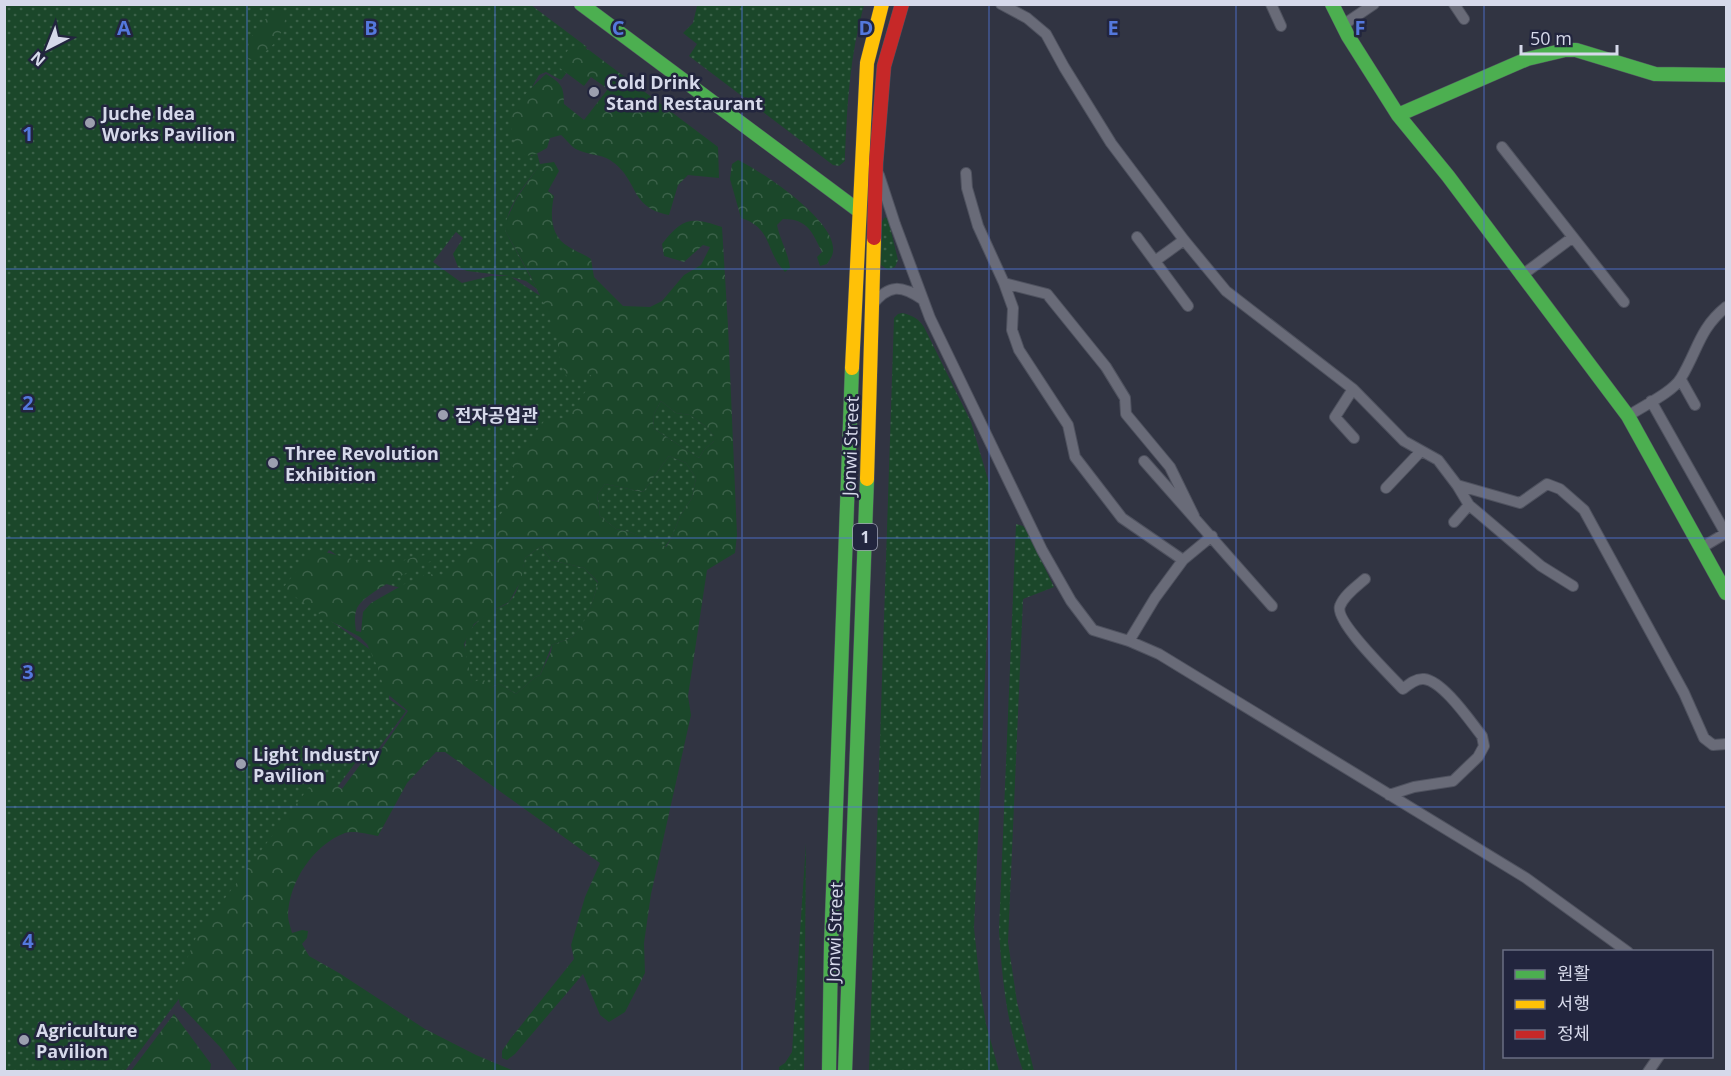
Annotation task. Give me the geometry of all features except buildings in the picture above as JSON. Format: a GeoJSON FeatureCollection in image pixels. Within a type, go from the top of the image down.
{"type":"FeatureCollection","features":[{"type":"Feature","properties":{"kind":"main road"},"geometry":{"type":"LineString","coordinates":[[581,4],[860,211]]}},
{"type":"Feature","properties":{"kind":"main road","name":"Jonwi Street"},"geometry":{"type":"LineString","coordinates":[[829,1071],[831,946],[853,340],[867,63],[882,4]]}},
{"type":"Feature","properties":{"kind":"main road","name":"Jonwi Street"},"geometry":{"type":"LineString","coordinates":[[845,1071],[852,924],[876,163],[884,66],[902,4]]}},
{"type":"Feature","properties":{"kind":"main road"},"geometry":{"type":"LineString","coordinates":[[1332,4],[1398,115],[1448,176],[1521,276],[1577,345],[1628,416],[1726,593]]}},
{"type":"Feature","properties":{"kind":"main road"},"geometry":{"type":"LineString","coordinates":[[1398,115],[1527,60],[1565,50],[1576,50],[1654,74],[1726,75]]}},
{"type":"Feature","properties":{"kind":"street"},"geometry":{"type":"LineString","coordinates":[[1001,4],[1028,18],[1046,34],[1112,143],[1184,240],[1226,291],[1353,389],[1404,441],[1437,460],[1457,484],[1469,506],[1541,566],[1573,586]]}},
{"type":"Feature","properties":{"kind":"street"},"geometry":{"type":"LineString","coordinates":[[1271,4],[1281,26]]}},
{"type":"Feature","properties":{"kind":"street"},"geometry":{"type":"LineString","coordinates":[[1343,25],[1374,4]]}},
{"type":"Feature","properties":{"kind":"street"},"geometry":{"type":"LineString","coordinates":[[1454,4],[1464,19]]}},
{"type":"Feature","properties":{"kind":"street"},"geometry":{"type":"LineString","coordinates":[[1502,147],[1624,302]]}},
{"type":"Feature","properties":{"kind":"street"},"geometry":{"type":"LineString","coordinates":[[876,163],[922,300],[1042,550],[1071,601],[1093,630],[1129,641],[1159,654],[1526,879],[1627,950]]}},
{"type":"Feature","properties":{"kind":"street"},"geometry":{"type":"LineString","coordinates":[[966,173],[967,188],[978,226],[1013,308],[1012,330],[1019,350],[1068,425],[1075,457],[1122,518],[1183,560]]}},
{"type":"Feature","properties":{"kind":"street"},"geometry":{"type":"LineString","coordinates":[[1137,237],[1188,306]]}},
{"type":"Feature","properties":{"kind":"street"},"geometry":{"type":"LineString","coordinates":[[1521,276],[1573,237]]}},
{"type":"Feature","properties":{"kind":"street"},"geometry":{"type":"LineString","coordinates":[[1155,261],[1184,240]]}},
{"type":"Feature","properties":{"kind":"street"},"geometry":{"type":"LineString","coordinates":[[1004,283],[1047,294],[1106,367],[1125,398],[1126,414],[1170,467],[1194,516]]}},
{"type":"Feature","properties":{"kind":"street"},"geometry":{"type":"LineString","coordinates":[[872,305],[878,297],[893,288],[904,289],[922,300]]}},
{"type":"Feature","properties":{"kind":"street"},"geometry":{"type":"LineString","coordinates":[[1628,416],[1681,380],[1698,341],[1713,318],[1726,307]]}},
{"type":"Feature","properties":{"kind":"street"},"geometry":{"type":"LineString","coordinates":[[1681,380],[1695,405]]}},
{"type":"Feature","properties":{"kind":"street"},"geometry":{"type":"LineString","coordinates":[[1353,389],[1335,417],[1354,438]]}},
{"type":"Feature","properties":{"kind":"street"},"geometry":{"type":"LineString","coordinates":[[1651,401],[1726,534],[1701,549]]}},
{"type":"Feature","properties":{"kind":"street"},"geometry":{"type":"LineString","coordinates":[[1386,488],[1421,451]]}},
{"type":"Feature","properties":{"kind":"street"},"geometry":{"type":"LineString","coordinates":[[1144,461],[1272,606]]}},
{"type":"Feature","properties":{"kind":"street"},"geometry":{"type":"LineString","coordinates":[[1457,484],[1520,503],[1547,484],[1560,489],[1584,510],[1684,693],[1704,738],[1713,745],[1726,744]]}},
{"type":"Feature","properties":{"kind":"street"},"geometry":{"type":"LineString","coordinates":[[1454,522],[1469,506]]}},
{"type":"Feature","properties":{"kind":"street"},"geometry":{"type":"LineString","coordinates":[[1129,641],[1155,598],[1183,560],[1212,536]]}},
{"type":"Feature","properties":{"kind":"street"},"geometry":{"type":"LineString","coordinates":[[1365,579],[1340,605],[1339,614],[1347,628],[1403,689],[1412,682],[1424,679],[1439,685],[1482,735],[1484,746],[1478,757],[1453,781],[1414,787],[1389,795]]}},
{"type":"Feature","properties":{"kind":"street"},"geometry":{"type":"LineString","coordinates":[[1648,1071],[1658,1058]]}},
{"type":"Feature","properties":{"kind":"green space","name":"Three Revolution Exhibition"},"geometry":{"type":"Polygon","coordinates":[[[5,5],[531,5],[587,47],[561,80],[546,72],[539,75],[531,89],[531,156],[537,153],[540,164],[512,205],[506,223],[506,232],[537,289],[526,281],[511,277],[542,297],[602,376],[466,571],[423,594],[375,581],[329,550],[296,595],[376,654],[390,682],[389,699],[406,711],[368,763],[359,758],[125,1071],[5,1071],[5,5]],[[456,232],[433,262],[462,283],[491,276],[509,276],[467,271],[458,267],[453,254],[463,238],[456,232]]]}},
{"type":"Feature","properties":{"kind":"green space"},"geometry":{"type":"Polygon","coordinates":[[[699,5],[864,5],[855,42],[850,80],[845,161],[839,166],[833,165],[689,56],[697,44],[683,33],[693,23],[699,5]]]}},
{"type":"Feature","properties":{"kind":"green space"},"geometry":{"type":"Polygon","coordinates":[[[278,8],[285,12],[280,35],[263,54],[249,60],[246,54],[254,34],[278,8]]]}},
{"type":"Feature","properties":{"kind":"green space"},"geometry":{"type":"Polygon","coordinates":[[[576,45],[589,50],[718,147],[719,178],[688,175],[678,185],[669,215],[647,206],[626,176],[610,160],[576,149],[561,135],[550,138],[547,148],[536,154],[521,153],[513,138],[512,114],[522,98],[546,74],[561,86],[564,104],[584,120],[608,89],[591,77],[584,86],[557,66],[568,50],[576,45]]]}},
{"type":"Feature","properties":{"kind":"green space"},"geometry":{"type":"Polygon","coordinates":[[[738,160],[779,185],[821,223],[833,247],[833,254],[827,264],[820,266],[817,257],[822,252],[808,228],[798,221],[783,219],[777,225],[790,268],[785,272],[774,257],[764,234],[751,222],[741,218],[730,179],[732,164],[738,160]]]}},
{"type":"Feature","properties":{"kind":"green space"},"geometry":{"type":"Polygon","coordinates":[[[554,162],[559,171],[548,191],[554,196],[552,218],[558,237],[569,247],[591,259],[594,277],[623,306],[650,307],[662,301],[684,275],[701,265],[710,247],[703,245],[684,262],[664,256],[662,244],[675,229],[682,224],[695,221],[722,227],[737,535],[735,553],[707,570],[688,696],[691,715],[651,894],[644,943],[645,973],[625,1012],[609,1022],[600,1015],[583,974],[515,1054],[507,1060],[502,1058],[502,1051],[511,1038],[574,959],[571,945],[585,897],[600,863],[445,752],[436,752],[407,783],[378,836],[357,832],[345,833],[323,846],[313,856],[305,866],[293,890],[289,902],[289,922],[292,933],[308,931],[307,938],[302,944],[309,956],[425,1029],[514,1071],[238,1071],[221,1048],[180,1005],[176,985],[197,935],[319,774],[342,789],[363,761],[371,764],[408,711],[385,692],[378,668],[367,644],[360,637],[325,618],[283,588],[313,550],[381,564],[427,555],[433,560],[392,581],[362,602],[355,614],[356,631],[361,632],[363,612],[371,603],[408,582],[428,574],[442,575],[479,545],[503,511],[494,503],[518,472],[511,465],[545,420],[566,418],[591,384],[591,375],[580,378],[567,377],[560,361],[557,338],[544,304],[506,232],[505,223],[516,199],[540,164],[554,162]],[[661,401],[654,414],[653,428],[699,458],[714,441],[714,436],[690,415],[676,413],[661,401]],[[669,456],[643,492],[605,484],[597,495],[600,516],[616,529],[630,532],[666,547],[680,516],[692,498],[696,478],[686,463],[669,456]],[[541,546],[525,558],[521,581],[509,602],[474,624],[464,644],[472,683],[483,678],[489,688],[500,684],[516,694],[540,675],[552,645],[569,638],[578,631],[589,610],[598,582],[584,568],[551,560],[541,546]]]}},
{"type":"Feature","properties":{"kind":"green space"},"geometry":{"type":"Polygon","coordinates":[[[885,217],[888,219],[898,260],[895,267],[888,270],[881,265],[882,222],[885,217]]]}},
{"type":"Feature","properties":{"kind":"green space"},"geometry":{"type":"Polygon","coordinates":[[[902,313],[915,318],[924,327],[971,422],[989,483],[990,563],[974,928],[986,1024],[999,1071],[869,1071],[894,318],[902,313]]]}},
{"type":"Feature","properties":{"kind":"green space"},"geometry":{"type":"Polygon","coordinates":[[[661,401],[676,413],[690,415],[714,436],[714,441],[699,458],[653,428],[654,414],[661,401]]]}},
{"type":"Feature","properties":{"kind":"green space"},"geometry":{"type":"Polygon","coordinates":[[[669,456],[686,463],[696,478],[692,498],[680,516],[672,537],[665,547],[630,532],[616,529],[600,516],[597,495],[605,484],[643,492],[669,456]]]}},
{"type":"Feature","properties":{"kind":"green space"},"geometry":{"type":"Polygon","coordinates":[[[1016,524],[1026,529],[1054,587],[1023,599],[1008,942],[1017,1002],[1034,1071],[1023,1071],[1013,1036],[1004,984],[999,930],[1016,524]]]}},
{"type":"Feature","properties":{"kind":"green space"},"geometry":{"type":"Polygon","coordinates":[[[541,546],[551,560],[584,568],[598,583],[586,618],[572,637],[552,645],[540,675],[516,694],[500,684],[489,688],[472,684],[465,653],[467,636],[478,621],[513,598],[520,581],[525,558],[541,546]]]}},
{"type":"Feature","properties":{"kind":"green space"},"geometry":{"type":"Polygon","coordinates":[[[806,843],[804,1071],[779,1071],[779,1067],[785,1063],[792,1052],[806,843]]]}},
{"type":"Feature","properties":{"kind":"green space"},"geometry":{"type":"Polygon","coordinates":[[[174,1014],[211,1064],[210,1071],[131,1071],[174,1014]]]}},
{"type":"Feature","properties":{"kind":"traffic: fast"},"geometry":{"type":"LineString","coordinates":[[581,4],[859,211]]}},
{"type":"Feature","properties":{"kind":"traffic: fast"},"geometry":{"type":"LineString","coordinates":[[1332,4],[1348,36],[1398,115],[1448,176],[1628,416],[1726,593]]}},
{"type":"Feature","properties":{"kind":"traffic: fast"},"geometry":{"type":"LineString","coordinates":[[1398,115],[1527,59],[1565,50],[1576,50],[1655,74],[1726,75]]}},
{"type":"Feature","properties":{"kind":"traffic: fast"},"geometry":{"type":"LineString","coordinates":[[829,1072],[831,946],[852,368]]}},
{"type":"Feature","properties":{"kind":"traffic: fast"},"geometry":{"type":"LineString","coordinates":[[845,1072],[867,479]]}},
{"type":"Feature","properties":{"kind":"traffic: slow"},"geometry":{"type":"LineString","coordinates":[[852,368],[867,63],[882,4]]}},
{"type":"Feature","properties":{"kind":"traffic: slow"},"geometry":{"type":"LineString","coordinates":[[867,479],[874,238]]}},
{"type":"Feature","properties":{"kind":"traffic: jam"},"geometry":{"type":"LineString","coordinates":[[874,238],[876,163],[884,66],[902,4]]}},
{"type":"Feature","properties":{"kind":"place","name":"Cold Drink Stand Restaurant"},"geometry":{"type":"Point","coordinates":[594,92]}},
{"type":"Feature","properties":{"kind":"place","name":"Juche Idea Works Pavilion"},"geometry":{"type":"Point","coordinates":[90,123]}},
{"type":"Feature","properties":{"kind":"place","name":"전자공업관"},"geometry":{"type":"Point","coordinates":[443,415]}},
{"type":"Feature","properties":{"kind":"place","name":"Three Revolution Exhibition"},"geometry":{"type":"Point","coordinates":[273,463]}},
{"type":"Feature","properties":{"kind":"place","name":"Light Industry Pavilion"},"geometry":{"type":"Point","coordinates":[241,764]}},
{"type":"Feature","properties":{"kind":"place","name":"Agriculture Pavilion"},"geometry":{"type":"Point","coordinates":[24,1040]}}]}
